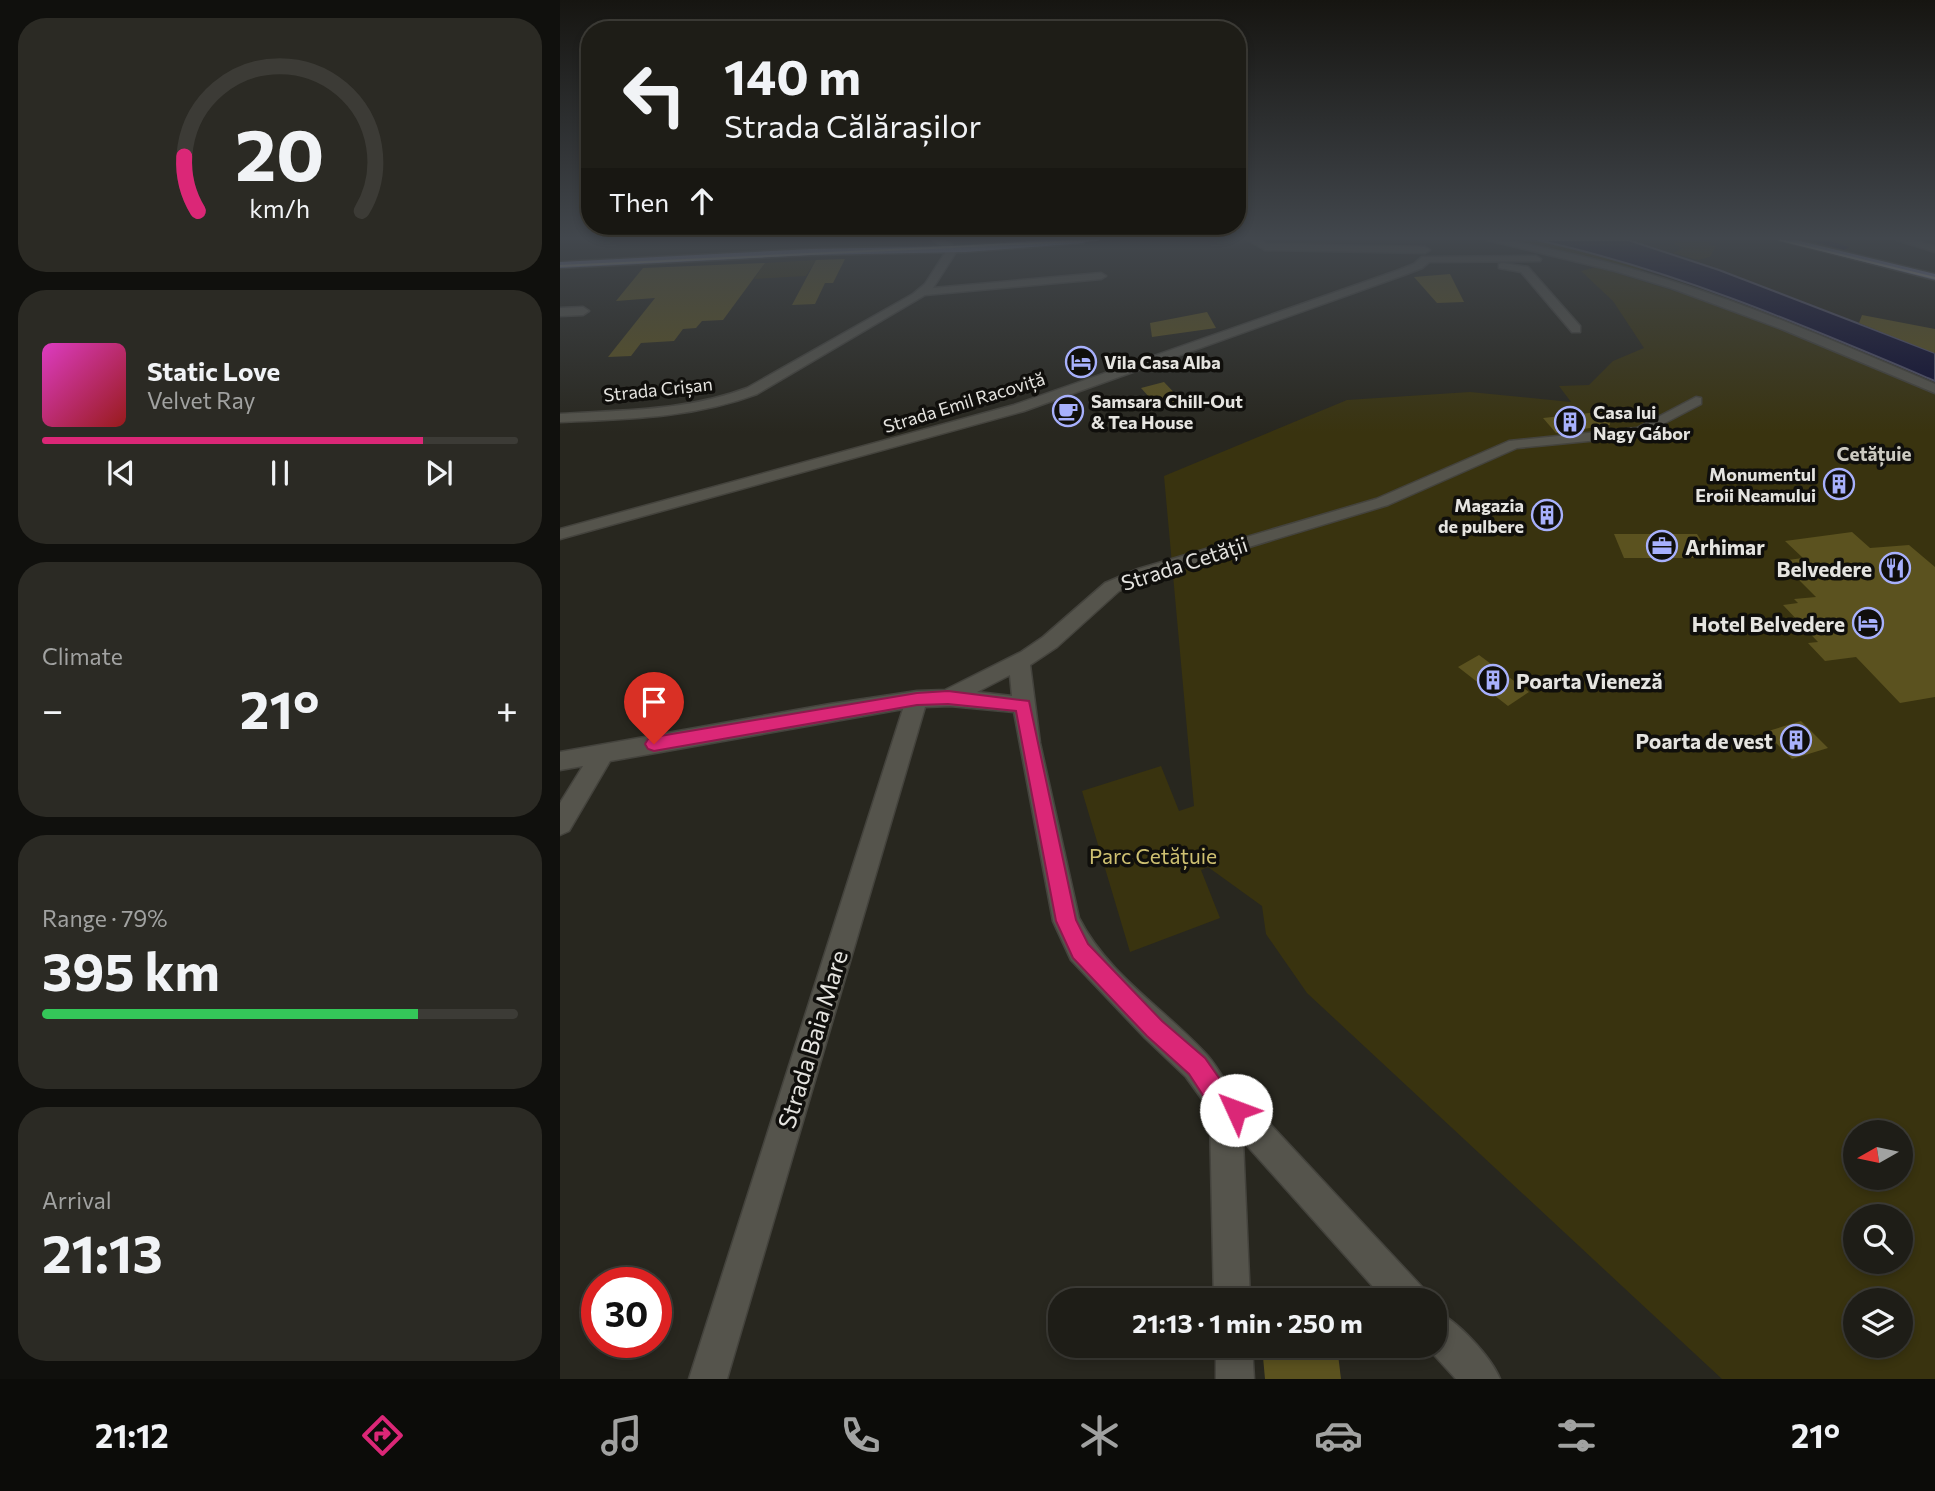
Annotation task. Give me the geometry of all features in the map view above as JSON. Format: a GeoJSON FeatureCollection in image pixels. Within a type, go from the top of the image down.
{"type":"FeatureCollection","features":[{"type":"Feature","properties":{"kind":"street","name":"Strada Crișan"},"geometry":{"type":"LineString","coordinates":[[560,418],[692,408],[733,398],[761,386],[903,304]]}},
{"type":"Feature","properties":{"kind":"street","name":"Strada Emil Racoviță"},"geometry":{"type":"LineString","coordinates":[[560,534],[1019,408],[1312,304]]}},
{"type":"Feature","properties":{"kind":"street"},"geometry":{"type":"LineString","coordinates":[[1555,304],[1576,329]]}},
{"type":"Feature","properties":{"kind":"street"},"geometry":{"type":"LineString","coordinates":[[1730,304],[1935,389]]}},
{"type":"Feature","properties":{"kind":"street"},"geometry":{"type":"LineString","coordinates":[[560,312],[583,311]]}},
{"type":"Feature","properties":{"kind":"street","name":"Strada Cetății"},"geometry":{"type":"LineString","coordinates":[[560,761],[917,699],[948,698],[1019,662],[1050,642],[1112,587],[1144,573],[1382,502],[1514,444],[1640,432],[1696,401]]}},
{"type":"Feature","properties":{"kind":"street"},"geometry":{"type":"LineString","coordinates":[[1019,662],[1029,743],[1066,921],[1081,951],[1154,1028],[1197,1066],[1220,1100],[1231,1105],[1398,1288]]}},
{"type":"Feature","properties":{"kind":"street"},"geometry":{"type":"LineString","coordinates":[[948,698],[1024,705]]}},
{"type":"Feature","properties":{"kind":"street","name":"Strada Baia Mare"},"geometry":{"type":"LineString","coordinates":[[708,1379],[917,699]]}},
{"type":"Feature","properties":{"kind":"street"},"geometry":{"type":"LineString","coordinates":[[560,824],[603,753]]}},
{"type":"Feature","properties":{"kind":"street"},"geometry":{"type":"LineString","coordinates":[[1231,1105],[1226,1118],[1232,1288]]}},
{"type":"Feature","properties":{"kind":"street"},"geometry":{"type":"LineString","coordinates":[[1447,1342],[1480,1379]]}},
{"type":"Feature","properties":{"kind":"street"},"geometry":{"type":"LineString","coordinates":[[1234,1358],[1235,1379]]}},
{"type":"Feature","properties":{"kind":"green space","name":"Parc Cetățuie"},"geometry":{"type":"Polygon","coordinates":[[[1615,304],[1718,304],[1765,319],[1935,393],[1935,1379],[1722,1379],[1307,993],[1266,934],[1262,906],[1208,867],[1201,870],[1220,918],[1130,952],[1082,791],[1161,766],[1179,811],[1194,806],[1164,476],[1347,400],[1470,392],[1571,402],[1559,386],[1589,385],[1613,361],[1644,348],[1615,304]]]}},
{"type":"Feature","properties":{"kind":"shaded area"},"geometry":{"type":"Polygon","coordinates":[[[1748,304],[1808,304],[1935,353],[1935,381],[1748,304]]]}},
{"type":"Feature","properties":{"kind":"building"},"geometry":{"type":"Polygon","coordinates":[[[650,304],[735,304],[723,320],[702,321],[696,328],[683,329],[674,341],[641,343],[631,356],[608,357],[650,304]]]}},
{"type":"Feature","properties":{"kind":"building"},"geometry":{"type":"Polygon","coordinates":[[[1207,312],[1216,328],[1152,337],[1150,323],[1207,312]]]}},
{"type":"Feature","properties":{"kind":"building"},"geometry":{"type":"Polygon","coordinates":[[[1862,315],[1935,329],[1935,353],[1859,323],[1862,315]]]}},
{"type":"Feature","properties":{"kind":"building"},"geometry":{"type":"Polygon","coordinates":[[[1164,382],[1182,401],[1158,407],[1141,388],[1164,382]]]}},
{"type":"Feature","properties":{"kind":"building","name":"Casa lui Nagy Gábor"},"geometry":{"type":"Polygon","coordinates":[[[1608,411],[1610,425],[1556,433],[1543,418],[1608,411]]]}},
{"type":"Feature","properties":{"kind":"building","name":"Hotel Belvedere"},"geometry":{"type":"Polygon","coordinates":[[[1852,532],[1870,548],[1909,545],[1935,567],[1935,697],[1900,703],[1856,657],[1825,661],[1808,643],[1818,642],[1783,605],[1798,603],[1794,599],[1816,597],[1780,561],[1803,558],[1785,541],[1852,532]]]}},
{"type":"Feature","properties":{"kind":"building","name":"Arhimar"},"geometry":{"type":"Polygon","coordinates":[[[1614,534],[1697,534],[1712,558],[1624,558],[1614,534]]]}},
{"type":"Feature","properties":{"kind":"building","name":"Poarta Vieneză"},"geometry":{"type":"Polygon","coordinates":[[[1479,655],[1529,692],[1508,706],[1458,667],[1479,655]]]}},
{"type":"Feature","properties":{"kind":"building","name":"Poarta de vest"},"geometry":{"type":"Polygon","coordinates":[[[1801,721],[1828,748],[1792,759],[1765,732],[1801,721]]]}},
{"type":"Feature","properties":{"kind":"building"},"geometry":{"type":"Polygon","coordinates":[[[1263,1358],[1338,1358],[1341,1379],[1265,1379],[1263,1358]]]}},
{"type":"Feature","properties":{"kind":"place","name":"Vila Casa Alba"},"geometry":{"type":"Point","coordinates":[1081,362]}},
{"type":"Feature","properties":{"kind":"place","name":"Samsara Chill-Out & Tea House"},"geometry":{"type":"Point","coordinates":[1068,411]}},
{"type":"Feature","properties":{"kind":"place","name":"Casa lui Nagy Gábor"},"geometry":{"type":"Point","coordinates":[1570,422]}},
{"type":"Feature","properties":{"kind":"place","name":"Monumentul Eroii Neamului"},"geometry":{"type":"Point","coordinates":[1839,484]}},
{"type":"Feature","properties":{"kind":"place","name":"Magazia de pulbere"},"geometry":{"type":"Point","coordinates":[1547,515]}},
{"type":"Feature","properties":{"kind":"place","name":"Arhimar"},"geometry":{"type":"Point","coordinates":[1662,546]}},
{"type":"Feature","properties":{"kind":"place","name":"Belvedere"},"geometry":{"type":"Point","coordinates":[1895,568]}},
{"type":"Feature","properties":{"kind":"place","name":"Hotel Belvedere"},"geometry":{"type":"Point","coordinates":[1868,623]}},
{"type":"Feature","properties":{"kind":"place","name":"Poarta Vieneză"},"geometry":{"type":"Point","coordinates":[1493,680]}},
{"type":"Feature","properties":{"kind":"place","name":"Poarta de vest"},"geometry":{"type":"Point","coordinates":[1796,740]}},
{"type":"Feature","properties":{"kind":"district","name":"Cetățuie"},"geometry":{"type":"Point","coordinates":[1874,453]}},
{"type":"Feature","properties":{"kind":"route"},"geometry":{"type":"LineString","coordinates":[[654,744],[917,699],[948,698],[1024,705],[1029,743],[1066,921],[1081,951],[1154,1028],[1197,1066],[1220,1100],[1236,1110]]}}]}
